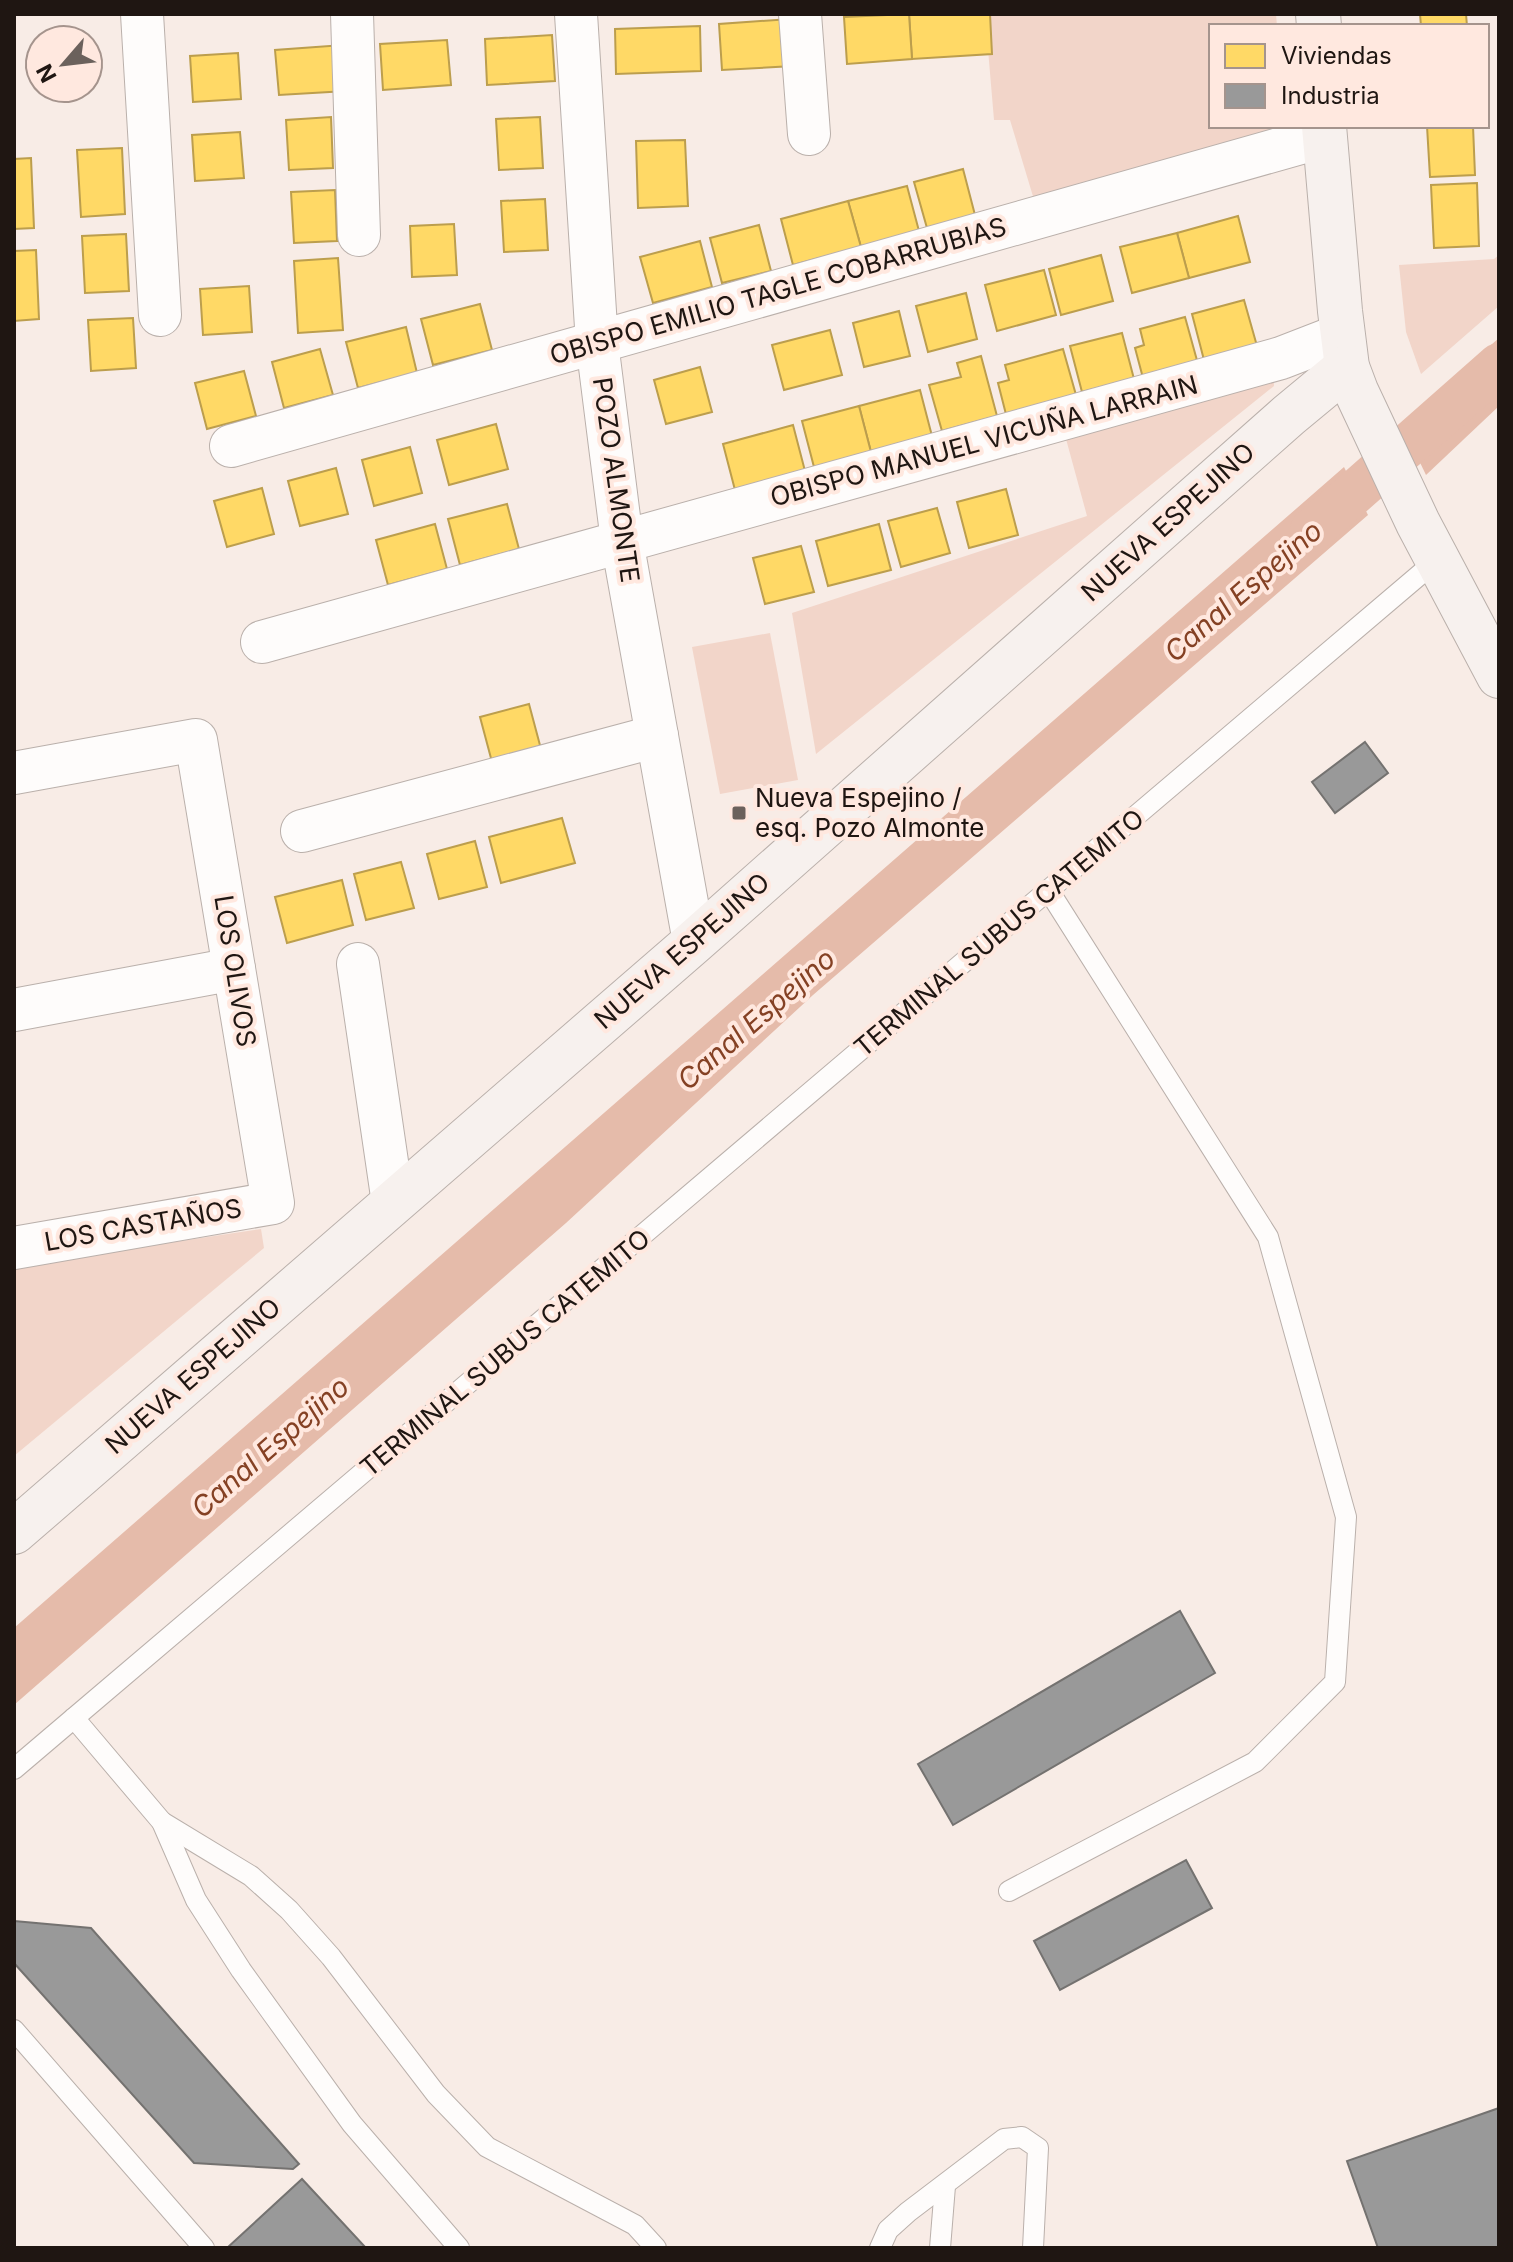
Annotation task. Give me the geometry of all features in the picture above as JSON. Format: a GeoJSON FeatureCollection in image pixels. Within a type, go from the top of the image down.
{"type":"FeatureCollection","features":[{"type":"Feature","properties":{"kind":"street"},"geometry":{"type":"LineString","coordinates":[[142,14],[160,315]]}},
{"type":"Feature","properties":{"kind":"street"},"geometry":{"type":"LineString","coordinates":[[352,14],[359,235]]}},
{"type":"Feature","properties":{"kind":"street","name":"POZO ALMONTE"},"geometry":{"type":"LineString","coordinates":[[576,14],[597,343],[622,541],[694,942]]}},
{"type":"Feature","properties":{"kind":"street"},"geometry":{"type":"LineString","coordinates":[[800,14],[809,134]]}},
{"type":"Feature","properties":{"kind":"street"},"geometry":{"type":"LineString","coordinates":[[1324,131],[1345,351],[1369,419],[1428,541],[1499,676]]}},
{"type":"Feature","properties":{"kind":"street","name":"OBISPO EMILIO TAGLE COBARRUBIAS"},"geometry":{"type":"LineString","coordinates":[[231,446],[1324,131]]}},
{"type":"Feature","properties":{"kind":"street","name":"OBISPO MANUEL VICUÑA LARRAIN"},"geometry":{"type":"LineString","coordinates":[[262,642],[1281,358],[1345,351]]}},
{"type":"Feature","properties":{"kind":"street","name":"NUEVA ESPEJINO"},"geometry":{"type":"LineString","coordinates":[[14,1532],[694,942],[1289,415],[1345,351]]}},
{"type":"Feature","properties":{"kind":"street"},"geometry":{"type":"LineString","coordinates":[[302,831],[657,736]]}},
{"type":"Feature","properties":{"kind":"street","name":"LOS OLIVOS"},"geometry":{"type":"LineString","coordinates":[[14,773],[196,740],[273,1203]]}},
{"type":"Feature","properties":{"kind":"street"},"geometry":{"type":"LineString","coordinates":[[358,964],[393,1203]]}},
{"type":"Feature","properties":{"kind":"street"},"geometry":{"type":"LineString","coordinates":[[14,1010],[234,969]]}},
{"type":"Feature","properties":{"kind":"street","name":"LOS CASTAÑOS"},"geometry":{"type":"LineString","coordinates":[[14,1248],[273,1203]]}},
{"type":"Feature","properties":{"kind":"lane","name":"TERMINAL SUBUS CATEMITO"},"geometry":{"type":"LineString","coordinates":[[14,1769],[1049,891],[1428,541]]}},
{"type":"Feature","properties":{"kind":"lane"},"geometry":{"type":"LineString","coordinates":[[1009,1891],[1255,1762],[1335,1682],[1346,1517],[1268,1237],[1049,891]]}},
{"type":"Feature","properties":{"kind":"lane"},"geometry":{"type":"LineString","coordinates":[[74,1718],[162,1822],[196,1900],[241,1970],[352,2124],[459,2248]]}},
{"type":"Feature","properties":{"kind":"lane"},"geometry":{"type":"LineString","coordinates":[[162,1822],[251,1876],[289,1910],[331,1957],[436,2094],[487,2147],[635,2225],[656,2248]]}},
{"type":"Feature","properties":{"kind":"lane"},"geometry":{"type":"LineString","coordinates":[[14,2030],[204,2248]]}},
{"type":"Feature","properties":{"kind":"lane"},"geometry":{"type":"LineString","coordinates":[[880,2248],[888,2230],[908,2212],[1004,2139],[1022,2137],[1038,2148],[1033,2248]]}},
{"type":"Feature","properties":{"kind":"lane"},"geometry":{"type":"LineString","coordinates":[[940,2248],[945,2186]]}},
{"type":"Feature","properties":{"kind":"shaded area"},"geometry":{"type":"Polygon","coordinates":[[[985,14],[1276,14],[1277,24],[1209,24],[1209,128],[1282,130],[1035,203],[1010,120],[994,120],[985,14]]]}},
{"type":"Feature","properties":{"kind":"shaded area"},"geometry":{"type":"Polygon","coordinates":[[[1499,255],[1499,306],[1421,374],[1406,332],[1399,265],[1494,259],[1499,255]]]}},
{"type":"Feature","properties":{"kind":"shaded area"},"geometry":{"type":"Polygon","coordinates":[[[1273,366],[1274,386],[816,754],[792,613],[1087,516],[1066,439],[1273,366]]]}},
{"type":"Feature","properties":{"kind":"shaded area"},"geometry":{"type":"Polygon","coordinates":[[[770,633],[798,780],[720,794],[692,647],[770,633]]]}},
{"type":"Feature","properties":{"kind":"shaded area"},"geometry":{"type":"Polygon","coordinates":[[[261,1229],[264,1248],[14,1456],[14,1266],[261,1229]]]}},
{"type":"Feature","properties":{"kind":"water"},"geometry":{"type":"Polygon","coordinates":[[[1499,338],[1499,406],[1426,475],[1401,423],[1499,338]]]}},
{"type":"Feature","properties":{"kind":"water"},"geometry":{"type":"Polygon","coordinates":[[[1344,467],[1368,515],[813,995],[566,1223],[14,1705],[14,1628],[1344,467]]]}},
{"type":"Feature","properties":{"kind":"building: Viviendas"},"geometry":{"type":"Polygon","coordinates":[[[909,14],[990,14],[992,54],[912,59],[909,14]]]}},
{"type":"Feature","properties":{"kind":"building: Viviendas"},"geometry":{"type":"Polygon","coordinates":[[[909,14],[912,59],[847,64],[844,17],[909,14]]]}},
{"type":"Feature","properties":{"kind":"building: Viviendas"},"geometry":{"type":"Polygon","coordinates":[[[1420,14],[1466,14],[1467,24],[1421,24],[1420,14]]]}},
{"type":"Feature","properties":{"kind":"building: Viviendas"},"geometry":{"type":"Polygon","coordinates":[[[790,19],[793,66],[722,70],[719,24],[790,19]]]}},
{"type":"Feature","properties":{"kind":"building: Viviendas"},"geometry":{"type":"Polygon","coordinates":[[[700,26],[701,71],[616,74],[615,29],[700,26]]]}},
{"type":"Feature","properties":{"kind":"building: Viviendas"},"geometry":{"type":"Polygon","coordinates":[[[552,35],[555,81],[487,85],[485,39],[552,35]]]}},
{"type":"Feature","properties":{"kind":"building: Viviendas"},"geometry":{"type":"Polygon","coordinates":[[[447,40],[451,85],[383,90],[380,44],[447,40]]]}},
{"type":"Feature","properties":{"kind":"building: Viviendas"},"geometry":{"type":"Polygon","coordinates":[[[343,45],[346,91],[279,95],[275,50],[343,45]]]}},
{"type":"Feature","properties":{"kind":"building: Viviendas"},"geometry":{"type":"Polygon","coordinates":[[[238,53],[241,99],[193,102],[190,56],[238,53]]]}},
{"type":"Feature","properties":{"kind":"building: Viviendas"},"geometry":{"type":"Polygon","coordinates":[[[331,117],[333,168],[289,170],[286,120],[331,117]]]}},
{"type":"Feature","properties":{"kind":"building: Viviendas"},"geometry":{"type":"Polygon","coordinates":[[[540,117],[543,168],[499,170],[496,119],[540,117]]]}},
{"type":"Feature","properties":{"kind":"building: Viviendas"},"geometry":{"type":"Polygon","coordinates":[[[1427,128],[1473,128],[1475,175],[1430,177],[1427,128]]]}},
{"type":"Feature","properties":{"kind":"building: Viviendas"},"geometry":{"type":"Polygon","coordinates":[[[240,132],[244,178],[195,181],[192,135],[240,132]]]}},
{"type":"Feature","properties":{"kind":"building: Viviendas"},"geometry":{"type":"Polygon","coordinates":[[[685,140],[688,206],[638,208],[636,141],[685,140]]]}},
{"type":"Feature","properties":{"kind":"building: Viviendas"},"geometry":{"type":"Polygon","coordinates":[[[122,148],[125,214],[81,217],[77,150],[122,148]]]}},
{"type":"Feature","properties":{"kind":"building: Viviendas"},"geometry":{"type":"Polygon","coordinates":[[[31,158],[34,228],[14,229],[14,159],[31,158]]]}},
{"type":"Feature","properties":{"kind":"building: Viviendas"},"geometry":{"type":"Polygon","coordinates":[[[963,169],[975,215],[927,228],[914,182],[963,169]]]}},
{"type":"Feature","properties":{"kind":"building: Viviendas"},"geometry":{"type":"Polygon","coordinates":[[[1477,183],[1479,246],[1434,248],[1431,185],[1477,183]]]}},
{"type":"Feature","properties":{"kind":"building: Viviendas"},"geometry":{"type":"Polygon","coordinates":[[[907,186],[919,231],[861,247],[848,201],[907,186]]]}},
{"type":"Feature","properties":{"kind":"building: Viviendas"},"geometry":{"type":"Polygon","coordinates":[[[335,190],[337,241],[294,243],[291,192],[335,190]]]}},
{"type":"Feature","properties":{"kind":"building: Viviendas"},"geometry":{"type":"Polygon","coordinates":[[[545,199],[548,250],[504,252],[501,201],[545,199]]]}},
{"type":"Feature","properties":{"kind":"building: Viviendas"},"geometry":{"type":"Polygon","coordinates":[[[848,201],[861,247],[793,265],[781,219],[848,201]]]}},
{"type":"Feature","properties":{"kind":"building: Viviendas"},"geometry":{"type":"Polygon","coordinates":[[[1238,216],[1250,262],[1189,278],[1177,233],[1238,216]]]}},
{"type":"Feature","properties":{"kind":"building: Viviendas"},"geometry":{"type":"Polygon","coordinates":[[[454,224],[457,275],[412,277],[410,226],[454,224]]]}},
{"type":"Feature","properties":{"kind":"building: Viviendas"},"geometry":{"type":"Polygon","coordinates":[[[759,225],[771,271],[722,283],[710,238],[759,225]]]}},
{"type":"Feature","properties":{"kind":"building: Viviendas"},"geometry":{"type":"Polygon","coordinates":[[[1177,233],[1189,278],[1132,293],[1120,247],[1177,233]]]}},
{"type":"Feature","properties":{"kind":"building: Viviendas"},"geometry":{"type":"Polygon","coordinates":[[[126,234],[129,291],[85,293],[82,236],[126,234]]]}},
{"type":"Feature","properties":{"kind":"building: Viviendas"},"geometry":{"type":"Polygon","coordinates":[[[700,241],[712,287],[653,303],[640,257],[700,241]]]}},
{"type":"Feature","properties":{"kind":"building: Viviendas"},"geometry":{"type":"Polygon","coordinates":[[[36,250],[39,319],[14,321],[14,251],[36,250]]]}},
{"type":"Feature","properties":{"kind":"building: Viviendas"},"geometry":{"type":"Polygon","coordinates":[[[1101,255],[1113,301],[1061,315],[1049,269],[1101,255]]]}},
{"type":"Feature","properties":{"kind":"building: Viviendas"},"geometry":{"type":"Polygon","coordinates":[[[338,258],[343,330],[298,333],[294,261],[338,258]]]}},
{"type":"Feature","properties":{"kind":"building: Viviendas"},"geometry":{"type":"Polygon","coordinates":[[[1044,270],[1056,315],[997,331],[985,285],[1044,270]]]}},
{"type":"Feature","properties":{"kind":"building: Viviendas"},"geometry":{"type":"Polygon","coordinates":[[[249,286],[252,332],[203,335],[200,289],[249,286]]]}},
{"type":"Feature","properties":{"kind":"building: Viviendas"},"geometry":{"type":"Polygon","coordinates":[[[966,293],[977,339],[928,352],[916,306],[966,293]]]}},
{"type":"Feature","properties":{"kind":"building: Viviendas"},"geometry":{"type":"Polygon","coordinates":[[[1244,300],[1257,346],[1204,360],[1192,314],[1244,300]]]}},
{"type":"Feature","properties":{"kind":"building: Viviendas"},"geometry":{"type":"Polygon","coordinates":[[[480,304],[492,350],[433,365],[421,319],[480,304]]]}},
{"type":"Feature","properties":{"kind":"building: Viviendas"},"geometry":{"type":"Polygon","coordinates":[[[899,311],[910,356],[864,367],[853,323],[899,311]]]}},
{"type":"Feature","properties":{"kind":"building: Viviendas"},"geometry":{"type":"Polygon","coordinates":[[[1185,317],[1198,364],[1143,378],[1135,348],[1144,345],[1140,329],[1185,317]]]}},
{"type":"Feature","properties":{"kind":"building: Viviendas"},"geometry":{"type":"Polygon","coordinates":[[[133,318],[136,368],[91,371],[88,320],[133,318]]]}},
{"type":"Feature","properties":{"kind":"building: Viviendas"},"geometry":{"type":"Polygon","coordinates":[[[406,327],[417,373],[358,388],[346,342],[406,327]]]}},
{"type":"Feature","properties":{"kind":"building: Viviendas"},"geometry":{"type":"Polygon","coordinates":[[[830,330],[842,375],[784,390],[772,345],[830,330]]]}},
{"type":"Feature","properties":{"kind":"building: Viviendas"},"geometry":{"type":"Polygon","coordinates":[[[1122,333],[1134,379],[1082,392],[1070,346],[1122,333]]]}},
{"type":"Feature","properties":{"kind":"building: Viviendas"},"geometry":{"type":"Polygon","coordinates":[[[320,349],[333,395],[284,408],[272,362],[320,349]]]}},
{"type":"Feature","properties":{"kind":"building: Viviendas"},"geometry":{"type":"Polygon","coordinates":[[[1063,349],[1076,395],[1010,430],[998,383],[1009,380],[1005,365],[1063,349]]]}},
{"type":"Feature","properties":{"kind":"building: Viviendas"},"geometry":{"type":"Polygon","coordinates":[[[981,356],[997,416],[942,431],[929,385],[961,377],[957,363],[981,356]]]}},
{"type":"Feature","properties":{"kind":"building: Viviendas"},"geometry":{"type":"Polygon","coordinates":[[[700,367],[712,412],[666,424],[654,380],[700,367]]]}},
{"type":"Feature","properties":{"kind":"building: Viviendas"},"geometry":{"type":"Polygon","coordinates":[[[244,371],[256,416],[207,429],[195,383],[244,371]]]}},
{"type":"Feature","properties":{"kind":"building: Viviendas"},"geometry":{"type":"Polygon","coordinates":[[[920,390],[932,436],[871,452],[859,406],[920,390]]]}},
{"type":"Feature","properties":{"kind":"building: Viviendas"},"geometry":{"type":"Polygon","coordinates":[[[859,406],[871,452],[814,467],[802,421],[859,406]]]}},
{"type":"Feature","properties":{"kind":"building: Viviendas"},"geometry":{"type":"Polygon","coordinates":[[[496,424],[508,469],[449,485],[437,440],[496,424]]]}},
{"type":"Feature","properties":{"kind":"building: Viviendas"},"geometry":{"type":"Polygon","coordinates":[[[793,425],[805,471],[735,490],[723,444],[793,425]]]}},
{"type":"Feature","properties":{"kind":"building: Viviendas"},"geometry":{"type":"Polygon","coordinates":[[[410,447],[422,493],[374,506],[362,460],[410,447]]]}},
{"type":"Feature","properties":{"kind":"building: Viviendas"},"geometry":{"type":"Polygon","coordinates":[[[336,468],[348,514],[300,526],[288,481],[336,468]]]}},
{"type":"Feature","properties":{"kind":"building: Viviendas"},"geometry":{"type":"Polygon","coordinates":[[[262,488],[274,534],[227,547],[214,501],[262,488]]]}},
{"type":"Feature","properties":{"kind":"building: Viviendas"},"geometry":{"type":"Polygon","coordinates":[[[1006,489],[1018,535],[969,548],[957,502],[1006,489]]]}},
{"type":"Feature","properties":{"kind":"building: Viviendas"},"geometry":{"type":"Polygon","coordinates":[[[507,504],[519,549],[460,565],[448,519],[507,504]]]}},
{"type":"Feature","properties":{"kind":"building: Viviendas"},"geometry":{"type":"Polygon","coordinates":[[[937,508],[950,553],[901,567],[888,521],[937,508]]]}},
{"type":"Feature","properties":{"kind":"building: Viviendas"},"geometry":{"type":"Polygon","coordinates":[[[435,524],[447,569],[388,585],[376,540],[435,524]]]}},
{"type":"Feature","properties":{"kind":"building: Viviendas"},"geometry":{"type":"Polygon","coordinates":[[[879,524],[891,570],[828,586],[816,541],[879,524]]]}},
{"type":"Feature","properties":{"kind":"building: Viviendas"},"geometry":{"type":"Polygon","coordinates":[[[801,546],[814,592],[765,604],[753,558],[801,546]]]}},
{"type":"Feature","properties":{"kind":"building: Viviendas"},"geometry":{"type":"Polygon","coordinates":[[[529,704],[541,749],[492,762],[480,717],[529,704]]]}},
{"type":"Feature","properties":{"kind":"building: Viviendas"},"geometry":{"type":"Polygon","coordinates":[[[562,818],[575,863],[501,883],[489,837],[562,818]]]}},
{"type":"Feature","properties":{"kind":"building: Viviendas"},"geometry":{"type":"Polygon","coordinates":[[[475,841],[487,887],[439,899],[427,854],[475,841]]]}},
{"type":"Feature","properties":{"kind":"building: Viviendas"},"geometry":{"type":"Polygon","coordinates":[[[401,862],[414,908],[366,920],[354,874],[401,862]]]}},
{"type":"Feature","properties":{"kind":"building: Viviendas"},"geometry":{"type":"Polygon","coordinates":[[[342,880],[353,925],[287,943],[275,897],[342,880]]]}},
{"type":"Feature","properties":{"kind":"building: Industria"},"geometry":{"type":"Polygon","coordinates":[[[1365,742],[1388,773],[1335,813],[1312,782],[1365,742]]]}},
{"type":"Feature","properties":{"kind":"building: Industria"},"geometry":{"type":"Polygon","coordinates":[[[1180,1611],[1215,1673],[953,1825],[918,1764],[1180,1611]]]}},
{"type":"Feature","properties":{"kind":"building: Industria"},"geometry":{"type":"Polygon","coordinates":[[[1186,1860],[1212,1908],[1060,1990],[1034,1941],[1186,1860]]]}},
{"type":"Feature","properties":{"kind":"building: Industria"},"geometry":{"type":"Polygon","coordinates":[[[14,1921],[91,1928],[299,2164],[293,2169],[194,2163],[14,1963],[14,1921]]]}},
{"type":"Feature","properties":{"kind":"building: Industria"},"geometry":{"type":"Polygon","coordinates":[[[1499,2108],[1499,2248],[1378,2248],[1347,2161],[1499,2108]]]}},
{"type":"Feature","properties":{"kind":"building: Industria"},"geometry":{"type":"Polygon","coordinates":[[[302,2179],[366,2248],[227,2248],[302,2179]]]}},
{"type":"Feature","properties":{"kind":"waterway","name":"Canal Espejino"},"geometry":{"type":"LineString","coordinates":[[1312,530],[1499,365]]}},
{"type":"Feature","properties":{"kind":"place","name":"Nueva Espejino / esq. Pozo Almonte"},"geometry":{"type":"Point","coordinates":[739,813]}}]}
